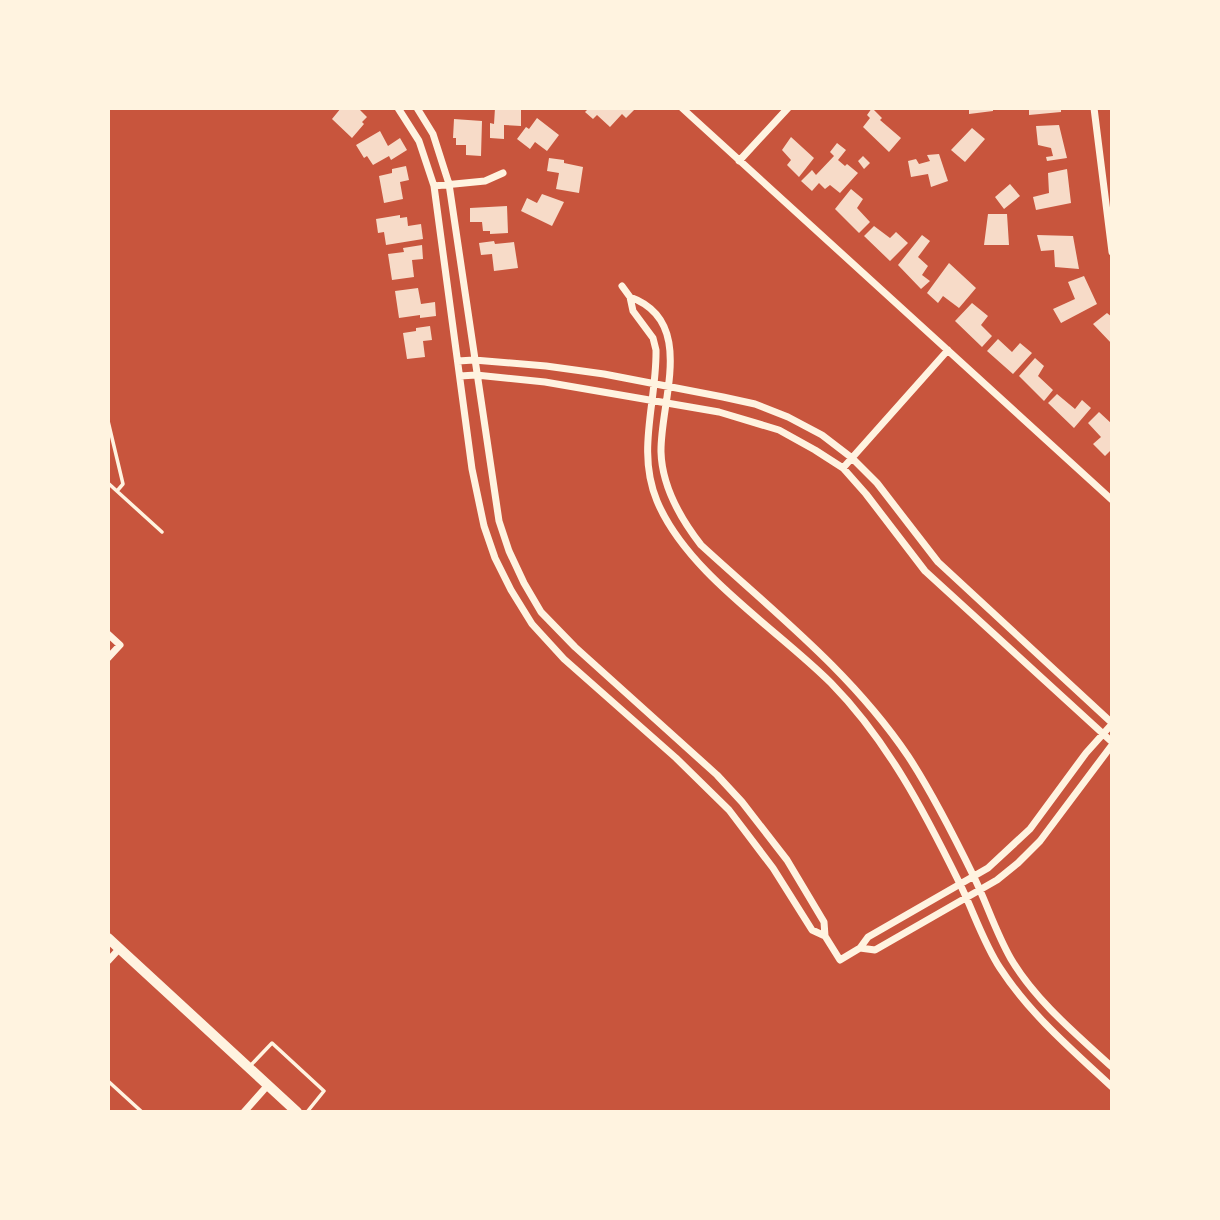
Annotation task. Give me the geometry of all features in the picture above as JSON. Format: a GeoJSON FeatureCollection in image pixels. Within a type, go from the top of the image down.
{"type":"FeatureCollection","features":[{"type":"Feature","properties":{"kind":"main road"},"geometry":{"type":"LineString","coordinates":[[108,938],[297,1111]]}},
{"type":"Feature","properties":{"kind":"street"},"geometry":{"type":"LineString","coordinates":[[398,108],[419,141],[434,186],[472,469],[484,526],[495,558],[511,590],[532,624],[564,659],[706,786],[752,839],[812,930],[825,936]]}},
{"type":"Feature","properties":{"kind":"street"},"geometry":{"type":"LineString","coordinates":[[417,108],[433,134],[449,184],[474,360],[476,375],[499,521],[524,583],[541,612],[575,647],[687,747],[742,802],[787,860],[824,922],[825,936],[840,960],[860,948],[868,937],[988,868],[1030,829],[1111,723],[937,562],[877,482],[822,435],[755,404],[546,366],[474,360],[458,361]]}},
{"type":"Feature","properties":{"kind":"street"},"geometry":{"type":"LineString","coordinates":[[682,108],[1111,500]]}},
{"type":"Feature","properties":{"kind":"street"},"geometry":{"type":"LineString","coordinates":[[739,161],[788,108]]}},
{"type":"Feature","properties":{"kind":"street"},"geometry":{"type":"LineString","coordinates":[[1094,108],[1111,252]]}},
{"type":"Feature","properties":{"kind":"street"},"geometry":{"type":"LineString","coordinates":[[434,186],[485,181],[503,173]]}},
{"type":"Feature","properties":{"kind":"street"},"geometry":{"type":"LineString","coordinates":[[622,286],[630,297],[633,311],[653,338],[656,362],[647,444],[649,472],[656,499],[668,525],[688,552],[832,684],[870,728],[923,810],[998,965],[1048,1028],[1111,1087]]}},
{"type":"Feature","properties":{"kind":"street"},"geometry":{"type":"LineString","coordinates":[[630,297],[646,303],[666,331],[671,346],[661,453],[664,475],[685,525],[701,545],[842,673],[883,720],[936,802],[1011,958],[1030,986],[1061,1021],[1111,1067]]}},
{"type":"Feature","properties":{"kind":"street"},"geometry":{"type":"LineString","coordinates":[[843,468],[948,350]]}},
{"type":"Feature","properties":{"kind":"street"},"geometry":{"type":"LineString","coordinates":[[460,376],[476,375],[545,382],[652,399],[719,412],[779,430],[843,468],[925,571],[1111,743],[1040,841],[1018,863],[980,890],[875,950],[860,948]]}},
{"type":"Feature","properties":{"kind":"street"},"geometry":{"type":"LineString","coordinates":[[989,630],[999,619]]}},
{"type":"Feature","properties":{"kind":"street"},"geometry":{"type":"LineString","coordinates":[[778,634],[787,622]]}},
{"type":"Feature","properties":{"kind":"street"},"geometry":{"type":"LineString","coordinates":[[108,634],[120,645],[108,658]]}},
{"type":"Feature","properties":{"kind":"street"},"geometry":{"type":"LineString","coordinates":[[564,659],[575,647]]}},
{"type":"Feature","properties":{"kind":"street"},"geometry":{"type":"LineString","coordinates":[[676,758],[687,747]]}},
{"type":"Feature","properties":{"kind":"street"},"geometry":{"type":"LineString","coordinates":[[108,961],[120,948]]}},
{"type":"Feature","properties":{"kind":"street"},"geometry":{"type":"LineString","coordinates":[[244,1111],[268,1085]]}},
{"type":"Feature","properties":{"kind":"lane"},"geometry":{"type":"LineString","coordinates":[[108,421],[123,484],[117,491]]}},
{"type":"Feature","properties":{"kind":"lane"},"geometry":{"type":"LineString","coordinates":[[108,483],[162,532]]}},
{"type":"Feature","properties":{"kind":"lane"},"geometry":{"type":"LineString","coordinates":[[249,1068],[272,1043],[324,1091],[307,1111]]}},
{"type":"Feature","properties":{"kind":"lane"},"geometry":{"type":"LineString","coordinates":[[108,1081],[142,1111]]}},
{"type":"Feature","properties":{"kind":"building"},"geometry":{"type":"Polygon","coordinates":[[[341,108],[361,108],[367,117],[352,138],[332,119],[341,108]]]}},
{"type":"Feature","properties":{"kind":"building"},"geometry":{"type":"Polygon","coordinates":[[[495,108],[521,108],[521,126],[504,125],[504,139],[490,138],[490,123],[494,124],[495,108]]]}},
{"type":"Feature","properties":{"kind":"building"},"geometry":{"type":"Polygon","coordinates":[[[589,108],[636,108],[626,118],[622,114],[610,127],[597,115],[593,119],[585,112],[589,108]]]}},
{"type":"Feature","properties":{"kind":"building"},"geometry":{"type":"Polygon","coordinates":[[[872,108],[882,118],[880,120],[901,138],[889,152],[863,127],[870,118],[867,115],[872,108]]]}},
{"type":"Feature","properties":{"kind":"building"},"geometry":{"type":"Polygon","coordinates":[[[969,108],[993,108],[993,111],[969,114],[969,108]]]}},
{"type":"Feature","properties":{"kind":"building"},"geometry":{"type":"Polygon","coordinates":[[[1029,108],[1061,108],[1061,112],[1029,115],[1029,108]]]}},
{"type":"Feature","properties":{"kind":"building"},"geometry":{"type":"Polygon","coordinates":[[[537,118],[559,135],[547,151],[535,142],[530,149],[517,139],[537,118]]]}},
{"type":"Feature","properties":{"kind":"building"},"geometry":{"type":"Polygon","coordinates":[[[454,119],[482,121],[481,156],[466,155],[466,145],[456,145],[456,138],[453,138],[454,119]]]}},
{"type":"Feature","properties":{"kind":"building"},"geometry":{"type":"Polygon","coordinates":[[[1059,125],[1067,158],[1047,161],[1046,157],[1053,156],[1051,148],[1038,145],[1036,126],[1059,125]]]}},
{"type":"Feature","properties":{"kind":"building"},"geometry":{"type":"Polygon","coordinates":[[[972,128],[985,139],[965,162],[951,150],[972,128]]]}},
{"type":"Feature","properties":{"kind":"building"},"geometry":{"type":"Polygon","coordinates":[[[380,131],[388,146],[400,138],[407,150],[391,160],[389,156],[373,165],[367,156],[364,158],[356,145],[380,131]]]}},
{"type":"Feature","properties":{"kind":"building"},"geometry":{"type":"Polygon","coordinates":[[[791,137],[814,158],[799,177],[787,165],[791,160],[782,150],[791,137]]]}},
{"type":"Feature","properties":{"kind":"building"},"geometry":{"type":"Polygon","coordinates":[[[837,143],[846,150],[838,160],[858,173],[840,193],[830,185],[825,189],[819,183],[812,191],[801,181],[812,170],[816,175],[834,156],[830,152],[837,143]]]}},
{"type":"Feature","properties":{"kind":"building"},"geometry":{"type":"Polygon","coordinates":[[[939,154],[948,181],[931,187],[928,174],[911,177],[908,161],[916,159],[919,164],[930,161],[927,155],[939,154]]]}},
{"type":"Feature","properties":{"kind":"building"},"geometry":{"type":"Polygon","coordinates":[[[863,156],[870,163],[864,169],[858,161],[863,156]]]}},
{"type":"Feature","properties":{"kind":"building"},"geometry":{"type":"Polygon","coordinates":[[[549,158],[583,167],[579,193],[556,189],[559,173],[547,171],[549,158]]]}},
{"type":"Feature","properties":{"kind":"building"},"geometry":{"type":"Polygon","coordinates":[[[406,166],[409,180],[400,182],[403,199],[384,203],[379,176],[406,166]]]}},
{"type":"Feature","properties":{"kind":"building"},"geometry":{"type":"Polygon","coordinates":[[[1067,169],[1071,203],[1036,210],[1033,197],[1049,193],[1048,173],[1067,169]]]}},
{"type":"Feature","properties":{"kind":"building"},"geometry":{"type":"Polygon","coordinates":[[[1010,184],[1020,196],[1004,209],[995,197],[1010,184]]]}},
{"type":"Feature","properties":{"kind":"building"},"geometry":{"type":"Polygon","coordinates":[[[851,189],[863,199],[857,208],[870,222],[859,233],[835,209],[851,189]]]}},
{"type":"Feature","properties":{"kind":"building"},"geometry":{"type":"Polygon","coordinates":[[[542,194],[564,202],[552,226],[521,211],[527,198],[537,203],[542,194]]]}},
{"type":"Feature","properties":{"kind":"building"},"geometry":{"type":"Polygon","coordinates":[[[507,206],[508,233],[490,234],[490,231],[483,231],[482,222],[470,222],[470,208],[507,206]]]}},
{"type":"Feature","properties":{"kind":"building"},"geometry":{"type":"Polygon","coordinates":[[[988,214],[1007,214],[1009,245],[984,245],[988,214]]]}},
{"type":"Feature","properties":{"kind":"building"},"geometry":{"type":"Polygon","coordinates":[[[400,215],[400,218],[407,217],[408,226],[421,224],[423,239],[386,245],[384,232],[378,233],[376,219],[400,215]]]}},
{"type":"Feature","properties":{"kind":"building"},"geometry":{"type":"Polygon","coordinates":[[[874,226],[890,238],[896,232],[908,243],[890,261],[864,236],[874,226]]]}},
{"type":"Feature","properties":{"kind":"building"},"geometry":{"type":"Polygon","coordinates":[[[922,235],[930,241],[918,257],[928,266],[922,275],[930,281],[921,289],[898,265],[922,235]]]}},
{"type":"Feature","properties":{"kind":"building"},"geometry":{"type":"Polygon","coordinates":[[[1037,235],[1073,236],[1079,269],[1055,267],[1054,250],[1041,251],[1037,235]]]}},
{"type":"Feature","properties":{"kind":"building"},"geometry":{"type":"Polygon","coordinates":[[[494,241],[495,244],[514,242],[518,268],[494,271],[492,254],[481,255],[479,243],[494,241]]]}},
{"type":"Feature","properties":{"kind":"building"},"geometry":{"type":"Polygon","coordinates":[[[422,245],[423,259],[412,260],[414,277],[392,280],[388,254],[404,252],[403,248],[422,245]]]}},
{"type":"Feature","properties":{"kind":"building"},"geometry":{"type":"Polygon","coordinates":[[[949,263],[976,288],[959,308],[943,296],[938,303],[927,293],[949,263]]]}},
{"type":"Feature","properties":{"kind":"building"},"geometry":{"type":"Polygon","coordinates":[[[1084,276],[1097,304],[1061,323],[1053,309],[1075,299],[1068,282],[1084,276]]]}},
{"type":"Feature","properties":{"kind":"building"},"geometry":{"type":"Polygon","coordinates":[[[418,288],[421,304],[435,302],[436,316],[399,318],[395,291],[418,288]]]}},
{"type":"Feature","properties":{"kind":"building"},"geometry":{"type":"Polygon","coordinates":[[[972,303],[988,316],[981,325],[992,336],[982,347],[955,321],[972,303]]]}},
{"type":"Feature","properties":{"kind":"building"},"geometry":{"type":"Polygon","coordinates":[[[1107,313],[1112,317],[1112,344],[1093,324],[1107,313]]]}},
{"type":"Feature","properties":{"kind":"building"},"geometry":{"type":"Polygon","coordinates":[[[430,326],[432,340],[423,341],[425,357],[407,359],[403,333],[430,326]]]}},
{"type":"Feature","properties":{"kind":"building"},"geometry":{"type":"Polygon","coordinates":[[[998,339],[1012,352],[1020,343],[1032,353],[1013,374],[987,351],[998,339]]]}},
{"type":"Feature","properties":{"kind":"building"},"geometry":{"type":"Polygon","coordinates":[[[1035,358],[1044,366],[1038,376],[1053,390],[1044,401],[1019,376],[1035,358]]]}},
{"type":"Feature","properties":{"kind":"building"},"geometry":{"type":"Polygon","coordinates":[[[1057,394],[1075,409],[1082,400],[1091,408],[1074,428],[1048,403],[1057,394]]]}},
{"type":"Feature","properties":{"kind":"building"},"geometry":{"type":"Polygon","coordinates":[[[1099,412],[1112,424],[1112,449],[1105,456],[1093,444],[1101,437],[1088,423],[1099,412]]]}}]}
